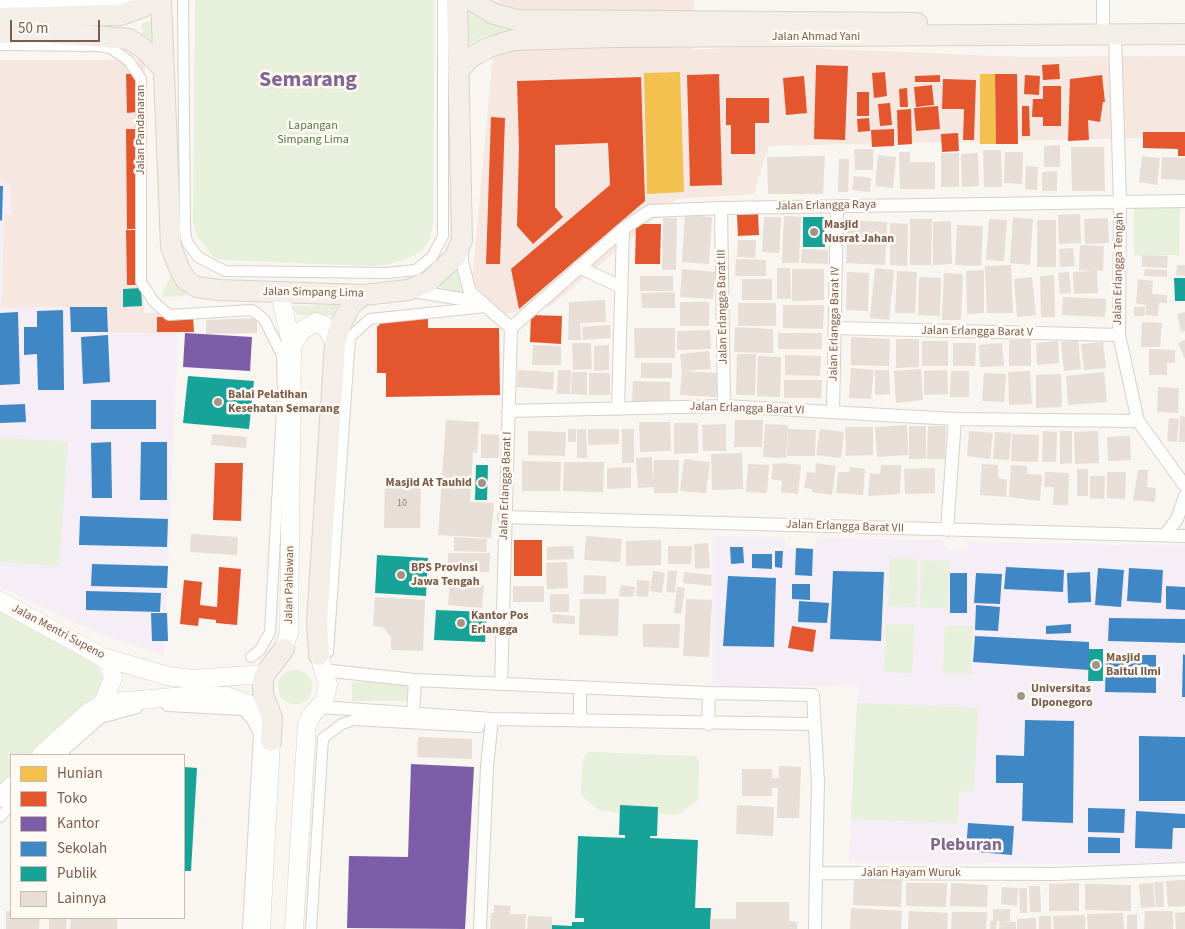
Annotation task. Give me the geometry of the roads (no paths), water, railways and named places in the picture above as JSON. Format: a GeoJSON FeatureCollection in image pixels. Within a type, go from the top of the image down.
{"type":"FeatureCollection","features":[{"type":"Feature","properties":{"kind":"main road"},"geometry":{"type":"LineString","coordinates":[[0,18],[120,15],[143,7],[152,0]]}},
{"type":"Feature","properties":{"kind":"main road","name":"Jalan Simpang Lima"},"geometry":{"type":"LineString","coordinates":[[161,0],[162,67],[171,247],[186,280],[197,287],[280,294],[364,295],[408,290],[428,282],[445,268],[454,257],[462,240]]}},
{"type":"Feature","properties":{"kind":"main road"},"geometry":{"type":"LineString","coordinates":[[457,0],[462,240]]}},
{"type":"Feature","properties":{"kind":"main road","name":"Jalan Ahmad Yani"},"geometry":{"type":"LineString","coordinates":[[471,0],[494,14],[518,20],[1022,24],[1185,34]]}},
{"type":"Feature","properties":{"kind":"main road","name":"Jalan Ahmad Yani"},"geometry":{"type":"LineString","coordinates":[[458,71],[470,58],[489,47],[513,40],[1109,29],[1185,24]]}},
{"type":"Feature","properties":{"kind":"main road"},"geometry":{"type":"LineString","coordinates":[[0,33],[39,32],[129,39],[143,48],[162,67]]}},
{"type":"Feature","properties":{"kind":"main road","name":"Jalan Pahlawan"},"geometry":{"type":"LineString","coordinates":[[265,674],[284,649],[289,632],[292,347],[280,294]]}},
{"type":"Feature","properties":{"kind":"main road"},"geometry":{"type":"LineString","coordinates":[[294,929],[304,747],[307,724],[327,695],[328,685],[321,663],[317,622],[335,343],[341,324],[352,303],[364,295]]}},
{"type":"Feature","properties":{"kind":"main road"},"geometry":{"type":"LineString","coordinates":[[292,347],[301,331],[316,322],[325,326],[335,343]]}},
{"type":"Feature","properties":{"kind":"main road","name":"Jalan Mentri Supeno"},"geometry":{"type":"LineString","coordinates":[[0,601],[102,657],[179,678],[265,674]]}},
{"type":"Feature","properties":{"kind":"main road"},"geometry":{"type":"LineString","coordinates":[[102,657],[109,664],[113,678],[103,703]]}},
{"type":"Feature","properties":{"kind":"main road"},"geometry":{"type":"LineString","coordinates":[[261,929],[272,718],[263,687],[265,674]]}},
{"type":"Feature","properties":{"kind":"main road"},"geometry":{"type":"LineString","coordinates":[[41,754],[90,711],[103,703],[197,695],[226,696],[242,700],[258,713],[271,741]]}},
{"type":"Feature","properties":{"kind":"main road"},"geometry":{"type":"LineString","coordinates":[[0,798],[10,787]]}},
{"type":"Feature","properties":{"kind":"street"},"geometry":{"type":"LineString","coordinates":[[0,5],[114,5],[132,2],[132,0]]}},
{"type":"Feature","properties":{"kind":"street","name":"Jalan Simpang Lima"},"geometry":{"type":"LineString","coordinates":[[183,0],[185,229],[187,242],[198,257],[225,271],[387,273],[416,270],[432,258],[443,236],[443,0]]}},
{"type":"Feature","properties":{"kind":"street","name":"Jalan Erlangga Tengah"},"geometry":{"type":"LineString","coordinates":[[1103,0],[1109,29],[1120,202],[1119,335],[1138,421],[1185,486]]}},
{"type":"Feature","properties":{"kind":"street","name":"Jalan Pandanaran"},"geometry":{"type":"LineString","coordinates":[[0,45],[99,46],[112,49],[129,61],[141,79],[141,282],[154,302]]}},
{"type":"Feature","properties":{"kind":"street","name":"Jalan Erlangga Raya"},"geometry":{"type":"LineString","coordinates":[[511,328],[623,229],[650,212],[721,208],[1185,201]]}},
{"type":"Feature","properties":{"kind":"street","name":"Jalan Erlangga Barat IV"},"geometry":{"type":"LineString","coordinates":[[834,412],[837,206]]}},
{"type":"Feature","properties":{"kind":"street","name":"Jalan Erlangga Barat III"},"geometry":{"type":"LineString","coordinates":[[721,208],[724,406]]}},
{"type":"Feature","properties":{"kind":"street"},"geometry":{"type":"LineString","coordinates":[[618,409],[623,229]]}},
{"type":"Feature","properties":{"kind":"street"},"geometry":{"type":"LineString","coordinates":[[462,240],[462,262],[470,292],[511,328]]}},
{"type":"Feature","properties":{"kind":"street"},"geometry":{"type":"LineString","coordinates":[[580,267],[621,287]]}},
{"type":"Feature","properties":{"kind":"street"},"geometry":{"type":"LineString","coordinates":[[408,290],[483,304]]}},
{"type":"Feature","properties":{"kind":"street","name":"Jalan Pahlawan"},"geometry":{"type":"LineString","coordinates":[[154,302],[169,315],[252,310],[264,319],[282,355],[283,392],[270,632],[260,650],[251,657]]}},
{"type":"Feature","properties":{"kind":"street"},"geometry":{"type":"LineString","coordinates":[[483,304],[370,319],[350,337],[328,652],[321,663],[342,674],[415,680],[709,694],[813,695],[813,724],[818,782],[815,929]]}},
{"type":"Feature","properties":{"kind":"street","name":"Jalan Erlangga Barat I"},"geometry":{"type":"LineString","coordinates":[[501,684],[504,518],[511,328]]}},
{"type":"Feature","properties":{"kind":"street","name":"Jalan Erlangga Barat V"},"geometry":{"type":"LineString","coordinates":[[835,328],[1119,335]]}},
{"type":"Feature","properties":{"kind":"street","name":"Jalan Erlangga Barat VI"},"geometry":{"type":"LineString","coordinates":[[508,411],[724,406],[955,419],[1138,421]]}},
{"type":"Feature","properties":{"kind":"street"},"geometry":{"type":"LineString","coordinates":[[947,530],[955,419]]}},
{"type":"Feature","properties":{"kind":"street"},"geometry":{"type":"LineString","coordinates":[[1165,535],[1177,519],[1185,496]]}},
{"type":"Feature","properties":{"kind":"street","name":"Jalan Erlangga Barat VII"},"geometry":{"type":"LineString","coordinates":[[504,518],[1185,536]]}},
{"type":"Feature","properties":{"kind":"street"},"geometry":{"type":"LineString","coordinates":[[413,713],[415,680]]}},
{"type":"Feature","properties":{"kind":"street"},"geometry":{"type":"LineString","coordinates":[[580,687],[580,720]]}},
{"type":"Feature","properties":{"kind":"street"},"geometry":{"type":"LineString","coordinates":[[708,724],[709,694]]}},
{"type":"Feature","properties":{"kind":"street"},"geometry":{"type":"LineString","coordinates":[[60,754],[101,718],[127,710],[183,705],[243,710],[252,720],[259,734],[248,929]]}},
{"type":"Feature","properties":{"kind":"street"},"geometry":{"type":"LineString","coordinates":[[320,707],[486,718],[708,724],[813,724]]}},
{"type":"Feature","properties":{"kind":"street"},"geometry":{"type":"LineString","coordinates":[[311,929],[323,738],[342,724],[354,720],[479,727],[486,718]]}},
{"type":"Feature","properties":{"kind":"street"},"geometry":{"type":"LineString","coordinates":[[480,929],[487,767],[486,718]]}},
{"type":"Feature","properties":{"kind":"street"},"geometry":{"type":"LineString","coordinates":[[0,817],[10,806]]}},
{"type":"Feature","properties":{"kind":"street","name":"Jalan Hayam Wuruk"},"geometry":{"type":"LineString","coordinates":[[816,873],[1056,874],[1185,869]]}},
{"type":"Feature","properties":{"kind":"place","name":"Masjid Nusrat Jahan"},"geometry":{"type":"Point","coordinates":[814,232]}},
{"type":"Feature","properties":{"kind":"place","name":"Balai Pelatihan Kesehatan Semarang"},"geometry":{"type":"Point","coordinates":[218,402]}},
{"type":"Feature","properties":{"kind":"place","name":"Masjid At Tauhid"},"geometry":{"type":"Point","coordinates":[482,483]}},
{"type":"Feature","properties":{"kind":"place","name":"BPS Provinsi Jawa Tengah"},"geometry":{"type":"Point","coordinates":[401,575]}},
{"type":"Feature","properties":{"kind":"place","name":"Kantor Pos Erlangga"},"geometry":{"type":"Point","coordinates":[461,623]}},
{"type":"Feature","properties":{"kind":"place","name":"Masjid Baitul Ilmi"},"geometry":{"type":"Point","coordinates":[1096,665]}},
{"type":"Feature","properties":{"kind":"place","name":"Universitas Diponegoro"},"geometry":{"type":"Point","coordinates":[1021,696]}},
{"type":"Feature","properties":{"kind":"district","name":"Semarang"},"geometry":{"type":"Point","coordinates":[308,81]}},
{"type":"Feature","properties":{"kind":"district","name":"Pleburan"},"geometry":{"type":"Point","coordinates":[966,846]}},
{"type":"Feature","properties":{"kind":"park label","name":"Lapangan Simpang Lima"},"geometry":{"type":"Point","coordinates":[313,133]}}]}
